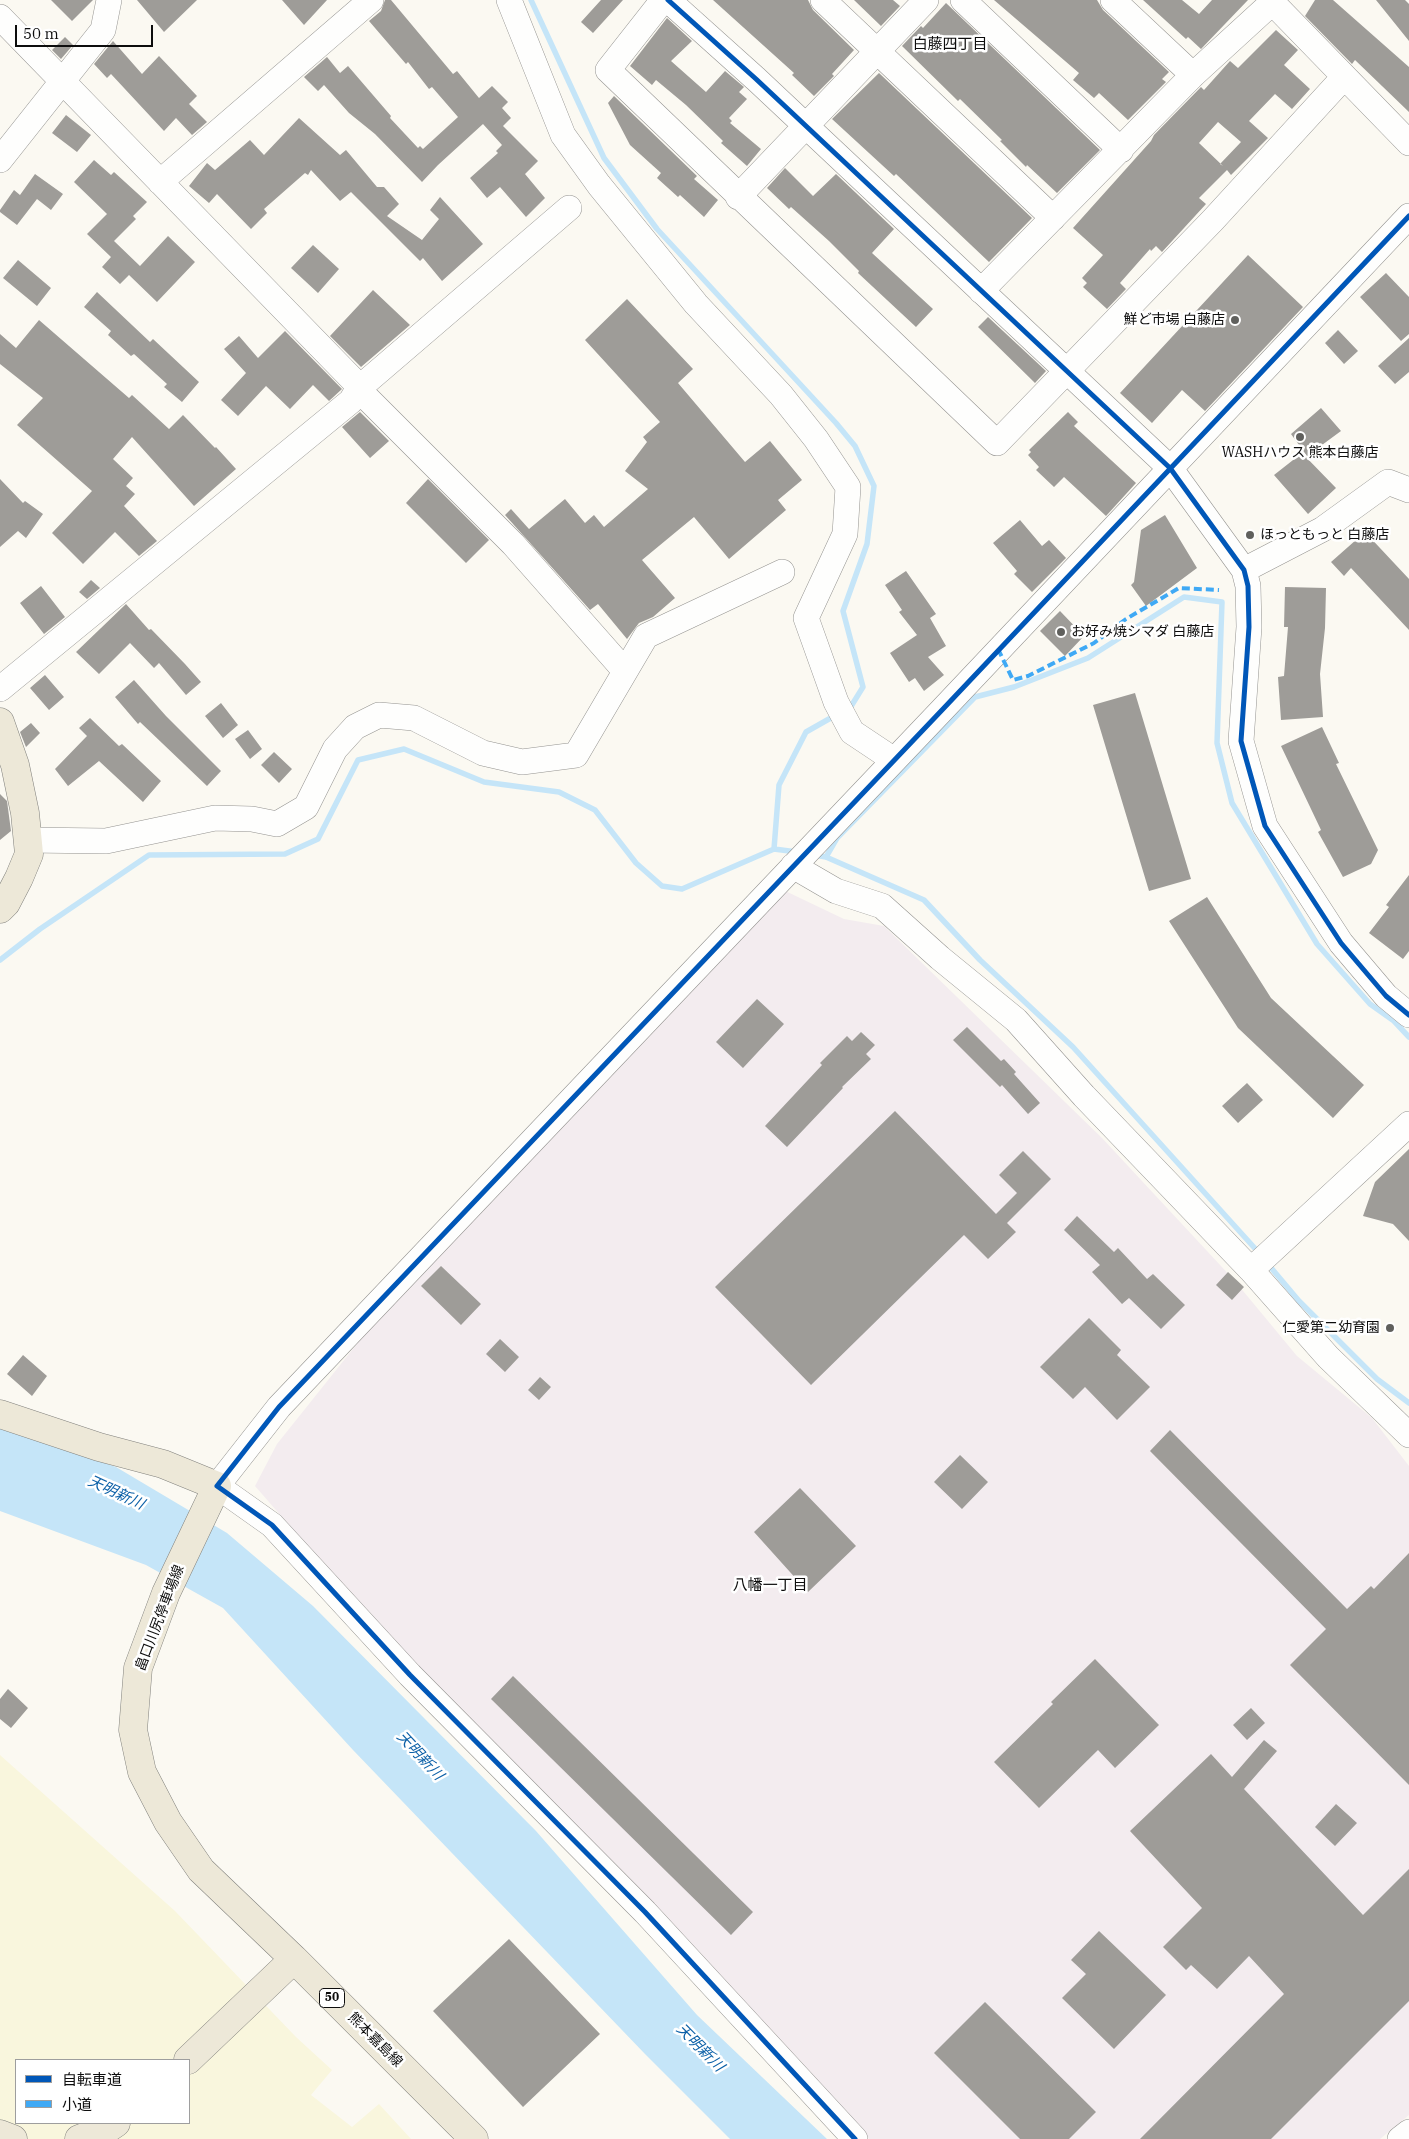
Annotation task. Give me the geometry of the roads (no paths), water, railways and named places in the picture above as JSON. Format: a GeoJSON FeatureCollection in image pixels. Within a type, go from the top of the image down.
{"type":"FeatureCollection","features":[{"type":"Feature","properties":{"kind":"main road"},"geometry":{"type":"LineString","coordinates":[[0,722],[15,765],[25,813],[29,854],[6,903],[0,909]]}},
{"type":"Feature","properties":{"kind":"main road"},"geometry":{"type":"LineString","coordinates":[[0,1414],[98,1448],[163,1464],[212,1497]]}},
{"type":"Feature","properties":{"kind":"main road","name":"畠口川尻停車場線"},"geometry":{"type":"LineString","coordinates":[[212,1497],[166,1593],[138,1668],[133,1730],[142,1772],[168,1822],[201,1870],[294,1960]]}},
{"type":"Feature","properties":{"kind":"main road"},"geometry":{"type":"LineString","coordinates":[[189,2059],[294,1960]]}},
{"type":"Feature","properties":{"kind":"main road","name":"熊本嘉島線"},"geometry":{"type":"LineString","coordinates":[[294,1960],[474,2139]]}},
{"type":"Feature","properties":{"kind":"main road"},"geometry":{"type":"LineString","coordinates":[[79,2139],[114,2124]]}},
{"type":"Feature","properties":{"kind":"main road"},"geometry":{"type":"LineString","coordinates":[[0,2134],[13,2139]]}},
{"type":"Feature","properties":{"kind":"street"},"geometry":{"type":"LineString","coordinates":[[0,160],[103,30],[109,0]]}},
{"type":"Feature","properties":{"kind":"street"},"geometry":{"type":"LineString","coordinates":[[160,182],[371,0]]}},
{"type":"Feature","properties":{"kind":"street"},"geometry":{"type":"LineString","coordinates":[[509,0],[564,135],[599,185],[696,304],[781,395],[848,486],[845,534],[806,618],[836,702],[852,732],[894,760]]}},
{"type":"Feature","properties":{"kind":"street"},"geometry":{"type":"LineString","coordinates":[[663,0],[608,70],[738,197],[997,443],[1213,220],[1344,77]]}},
{"type":"Feature","properties":{"kind":"street"},"geometry":{"type":"LineString","coordinates":[[668,0],[806,126],[1170,468],[1244,570],[1248,586],[1249,627],[1241,741],[1264,826],[1341,944],[1386,996],[1409,1015]]}},
{"type":"Feature","properties":{"kind":"street"},"geometry":{"type":"LineString","coordinates":[[823,0],[1053,218]]}},
{"type":"Feature","properties":{"kind":"street"},"geometry":{"type":"LineString","coordinates":[[738,197],[926,0]]}},
{"type":"Feature","properties":{"kind":"street"},"geometry":{"type":"LineString","coordinates":[[963,0],[1121,150]]}},
{"type":"Feature","properties":{"kind":"street"},"geometry":{"type":"LineString","coordinates":[[1113,0],[1193,75]]}},
{"type":"Feature","properties":{"kind":"street"},"geometry":{"type":"LineString","coordinates":[[981,290],[1193,75],[1273,1],[1409,143]]}},
{"type":"Feature","properties":{"kind":"street"},"geometry":{"type":"LineString","coordinates":[[0,17],[354,381],[358,389],[513,544],[625,671]]}},
{"type":"Feature","properties":{"kind":"street"},"geometry":{"type":"LineString","coordinates":[[0,689],[351,400],[358,389],[569,208]]}},
{"type":"Feature","properties":{"kind":"street"},"geometry":{"type":"LineString","coordinates":[[855,2139],[645,1912],[410,1675],[272,1526],[212,1497],[279,1407],[1409,216]]}},
{"type":"Feature","properties":{"kind":"street"},"geometry":{"type":"LineString","coordinates":[[1244,570],[1323,529],[1388,482],[1409,490]]}},
{"type":"Feature","properties":{"kind":"street"},"geometry":{"type":"LineString","coordinates":[[28,840],[106,841],[214,818],[252,819],[277,824],[306,807],[335,749],[355,727],[380,714],[414,718],[483,753],[522,762],[576,755],[646,636],[782,572]]}},
{"type":"Feature","properties":{"kind":"street"},"geometry":{"type":"LineString","coordinates":[[793,866],[836,890],[882,906],[940,958],[1016,1020],[1084,1096],[1251,1270],[1328,1357],[1409,1435]]}},
{"type":"Feature","properties":{"kind":"street"},"geometry":{"type":"LineString","coordinates":[[1251,1270],[1409,1124]]}},
{"type":"Feature","properties":{"kind":"street"},"geometry":{"type":"LineString","coordinates":[[1400,2139],[1409,2132]]}},
{"type":"Feature","properties":{"kind":"water","name":"天明新川"},"geometry":{"type":"Polygon","coordinates":[[[0,1425],[116,1467],[227,1533],[313,1606],[536,1831],[697,2015],[827,2139],[730,2139],[645,2054],[353,1750],[223,1608],[146,1565],[0,1511],[0,1425]]]}},
{"type":"Feature","properties":{"kind":"waterway"},"geometry":{"type":"LineString","coordinates":[[531,0],[604,158],[657,229],[855,446],[874,486],[867,544],[843,611],[863,687],[850,708],[846,710]]}},
{"type":"Feature","properties":{"kind":"waterway"},"geometry":{"type":"LineString","coordinates":[[826,857],[837,838],[975,697],[1014,687],[1088,658],[1184,597],[1222,602],[1217,743],[1232,803],[1317,944],[1370,1004],[1394,1021],[1409,1037]]}},
{"type":"Feature","properties":{"kind":"waterway"},"geometry":{"type":"LineString","coordinates":[[774,849],[779,785],[806,732],[836,715]]}},
{"type":"Feature","properties":{"kind":"waterway"},"geometry":{"type":"LineString","coordinates":[[0,960],[40,929],[149,855],[285,854],[318,839],[358,760],[404,749],[484,782],[559,792],[595,810],[636,863],[662,886],[682,889],[774,849],[797,852]]}},
{"type":"Feature","properties":{"kind":"waterway"},"geometry":{"type":"LineString","coordinates":[[814,855],[826,857],[924,900],[980,960],[1073,1047],[1260,1254]]}},
{"type":"Feature","properties":{"kind":"waterway"},"geometry":{"type":"LineString","coordinates":[[1267,1263],[1299,1301],[1377,1379],[1409,1403]]}},
{"type":"Feature","properties":{"kind":"place","name":"鮮ど市場 白藤店"},"geometry":{"type":"Point","coordinates":[1235,320]}},
{"type":"Feature","properties":{"kind":"place","name":"WASHハウス 熊本白藤店"},"geometry":{"type":"Point","coordinates":[1300,437]}},
{"type":"Feature","properties":{"kind":"place","name":"ほっともっと 白藤店"},"geometry":{"type":"Point","coordinates":[1250,535]}},
{"type":"Feature","properties":{"kind":"place","name":"お好み焼シマダ 白藤店"},"geometry":{"type":"Point","coordinates":[1061,632]}},
{"type":"Feature","properties":{"kind":"place","name":"仁愛第二幼育園"},"geometry":{"type":"Point","coordinates":[1390,1328]}},
{"type":"Feature","properties":{"kind":"district","name":"白藤四丁目"},"geometry":{"type":"Point","coordinates":[950,45]}},
{"type":"Feature","properties":{"kind":"district","name":"八幡一丁目"},"geometry":{"type":"Point","coordinates":[770,1586]}}]}
